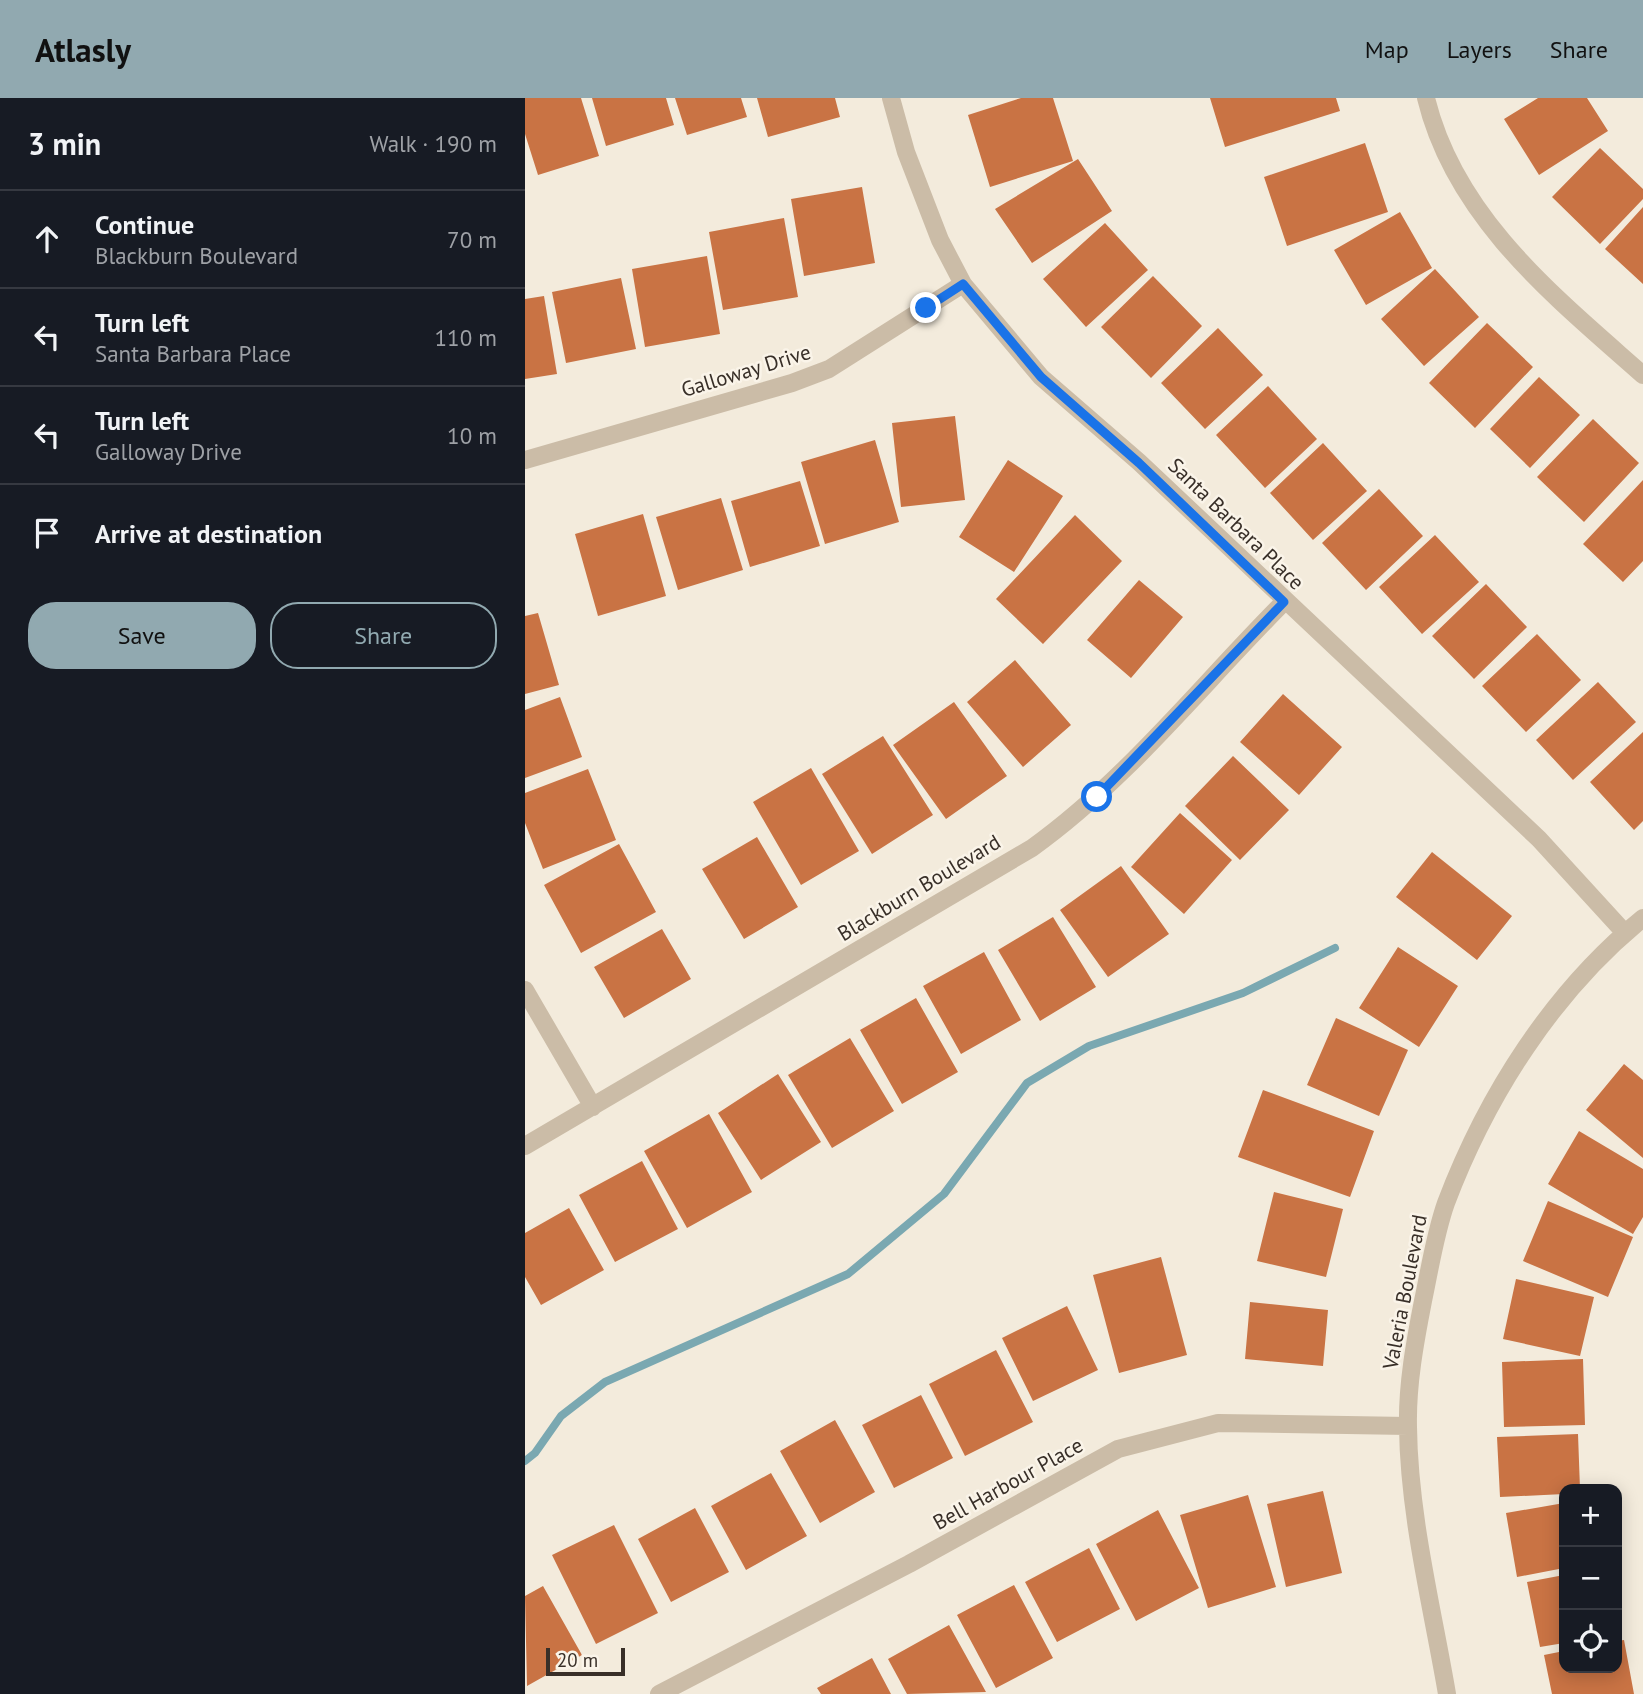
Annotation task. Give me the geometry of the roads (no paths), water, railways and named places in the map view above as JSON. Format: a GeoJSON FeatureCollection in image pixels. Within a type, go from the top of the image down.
{"type":"FeatureCollection","features":[{"type":"Feature","properties":{"kind":"street","name":"Santa Barbara Place"},"geometry":{"type":"LineString","coordinates":[[891,98],[906,152],[940,240],[963,284],[1041,377],[1139,463],[1539,839],[1625,933]]}},
{"type":"Feature","properties":{"kind":"street"},"geometry":{"type":"LineString","coordinates":[[1426,98],[1431,121],[1466,194],[1501,242],[1643,376]]}},
{"type":"Feature","properties":{"kind":"street","name":"Galloway Drive"},"geometry":{"type":"LineString","coordinates":[[525,460],[792,383],[829,369],[963,284]]}},
{"type":"Feature","properties":{"kind":"street","name":"Blackburn Boulevard"},"geometry":{"type":"LineString","coordinates":[[525,1146],[1021,854],[1068,822],[1129,766],[1284,602]]}},
{"type":"Feature","properties":{"kind":"street","name":"Valeria Boulevard"},"geometry":{"type":"LineString","coordinates":[[1447,1694],[1412,1490],[1408,1426],[1417,1330],[1446,1204],[1487,1110],[1519,1057],[1558,1005],[1625,933],[1643,918]]}},
{"type":"Feature","properties":{"kind":"street"},"geometry":{"type":"LineString","coordinates":[[525,990],[593,1107]]}},
{"type":"Feature","properties":{"kind":"street","name":"Bell Harbour Place"},"geometry":{"type":"LineString","coordinates":[[659,1694],[909,1564],[1118,1449],[1218,1423],[1408,1426]]}},
{"type":"Feature","properties":{"kind":"waterway"},"geometry":{"type":"LineString","coordinates":[[525,1461],[535,1453],[561,1416],[605,1382],[848,1274],[944,1194],[1027,1083],[1089,1046],[1243,993],[1335,948]]}}]}
